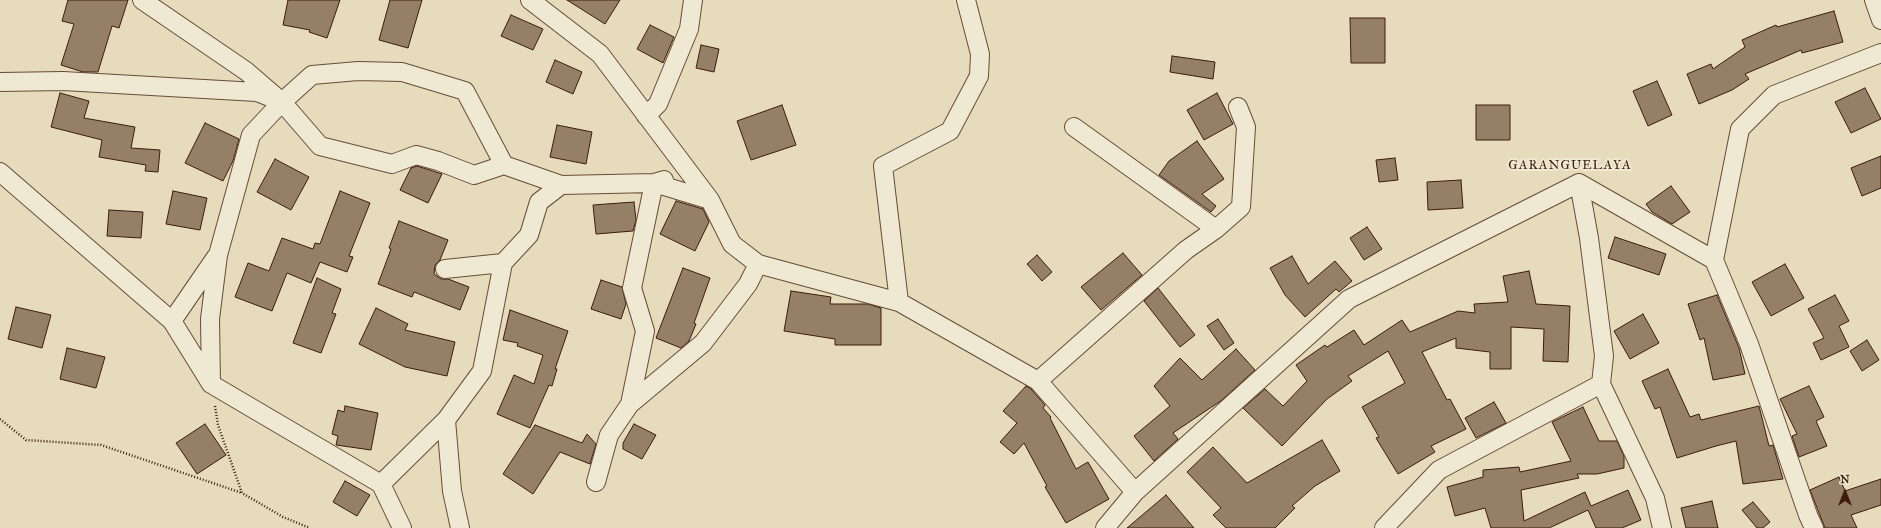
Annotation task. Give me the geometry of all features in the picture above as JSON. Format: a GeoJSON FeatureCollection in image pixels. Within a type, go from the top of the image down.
{"type":"FeatureCollection","features":[{"type":"Feature","properties":{"kind":"street"},"geometry":{"type":"LineString","coordinates":[[142,0],[246,71],[282,102],[320,146],[392,164],[416,155],[438,161],[474,176],[504,165],[561,185],[654,183],[689,173]]}},
{"type":"Feature","properties":{"kind":"street"},"geometry":{"type":"LineString","coordinates":[[530,0],[600,54],[710,200],[732,244],[758,264],[899,302],[1038,381],[1135,492]]}},
{"type":"Feature","properties":{"kind":"street"},"geometry":{"type":"LineString","coordinates":[[646,116],[658,104],[689,29],[693,0]]}},
{"type":"Feature","properties":{"kind":"street"},"geometry":{"type":"LineString","coordinates":[[899,302],[883,166],[950,131],[979,76],[980,54],[966,0]]}},
{"type":"Feature","properties":{"kind":"street"},"geometry":{"type":"LineString","coordinates":[[1874,0],[1881,20]]}},
{"type":"Feature","properties":{"kind":"street"},"geometry":{"type":"LineString","coordinates":[[1814,528],[1808,515],[1749,344],[1714,260],[1740,129],[1774,95],[1881,53]]}},
{"type":"Feature","properties":{"kind":"street"},"geometry":{"type":"LineString","coordinates":[[211,384],[210,319],[218,255],[251,135],[282,102],[312,75],[358,71],[402,72],[465,92],[504,165]]}},
{"type":"Feature","properties":{"kind":"street"},"geometry":{"type":"LineString","coordinates":[[0,82],[63,81],[257,92],[282,102]]}},
{"type":"Feature","properties":{"kind":"street"},"geometry":{"type":"LineString","coordinates":[[1038,381],[1186,250],[1216,229],[1241,207],[1246,127],[1238,108]]}},
{"type":"Feature","properties":{"kind":"street"},"geometry":{"type":"LineString","coordinates":[[1074,127],[1216,229]]}},
{"type":"Feature","properties":{"kind":"street"},"geometry":{"type":"LineString","coordinates":[[0,172],[172,321],[211,384],[381,484],[402,528]]}},
{"type":"Feature","properties":{"kind":"street"},"geometry":{"type":"LineString","coordinates":[[654,183],[710,200]]}},
{"type":"Feature","properties":{"kind":"street"},"geometry":{"type":"LineString","coordinates":[[630,404],[645,330],[632,288],[654,183]]}},
{"type":"Feature","properties":{"kind":"street"},"geometry":{"type":"LineString","coordinates":[[1578,183],[1714,260]]}},
{"type":"Feature","properties":{"kind":"street"},"geometry":{"type":"LineString","coordinates":[[1578,183],[1589,238],[1604,356],[1601,384],[1655,498],[1662,528]]}},
{"type":"Feature","properties":{"kind":"street"},"geometry":{"type":"LineString","coordinates":[[1105,528],[1135,492],[1349,299],[1578,183]]}},
{"type":"Feature","properties":{"kind":"street"},"geometry":{"type":"LineString","coordinates":[[381,484],[446,420],[482,371],[503,263],[529,235],[539,202],[561,185]]}},
{"type":"Feature","properties":{"kind":"street"},"geometry":{"type":"LineString","coordinates":[[172,321],[218,255]]}},
{"type":"Feature","properties":{"kind":"street"},"geometry":{"type":"LineString","coordinates":[[445,269],[503,263]]}},
{"type":"Feature","properties":{"kind":"street"},"geometry":{"type":"LineString","coordinates":[[596,482],[609,435],[630,404],[703,343],[748,284],[758,264]]}},
{"type":"Feature","properties":{"kind":"street"},"geometry":{"type":"LineString","coordinates":[[1384,528],[1439,470],[1601,384]]}},
{"type":"Feature","properties":{"kind":"street"},"geometry":{"type":"LineString","coordinates":[[446,420],[452,491],[460,528]]}},
{"type":"Feature","properties":{"kind":"path"},"geometry":{"type":"LineString","coordinates":[[211,384],[218,425],[242,493]]}},
{"type":"Feature","properties":{"kind":"path"},"geometry":{"type":"LineString","coordinates":[[0,419],[26,440],[101,445],[242,493],[283,516],[310,528]]}},
{"type":"Feature","properties":{"kind":"building"},"geometry":{"type":"Polygon","coordinates":[[[68,0],[128,0],[119,28],[112,26],[98,72],[83,72],[61,65],[74,24],[62,21],[68,0]]]}},
{"type":"Feature","properties":{"kind":"building"},"geometry":{"type":"Polygon","coordinates":[[[288,0],[340,0],[327,38],[309,32],[310,30],[283,25],[288,0]]]}},
{"type":"Feature","properties":{"kind":"building"},"geometry":{"type":"Polygon","coordinates":[[[390,0],[422,0],[408,48],[379,40],[390,0]]]}},
{"type":"Feature","properties":{"kind":"building"},"geometry":{"type":"Polygon","coordinates":[[[567,0],[620,0],[605,24],[567,0]]]}},
{"type":"Feature","properties":{"kind":"building"},"geometry":{"type":"Polygon","coordinates":[[[1834,11],[1843,42],[1802,53],[1801,50],[1745,74],[1749,79],[1732,90],[1699,104],[1687,74],[1711,64],[1713,69],[1745,47],[1742,40],[1776,25],[1777,27],[1834,11]]]}},
{"type":"Feature","properties":{"kind":"building"},"geometry":{"type":"Polygon","coordinates":[[[511,15],[543,29],[533,50],[501,36],[511,15]]]}},
{"type":"Feature","properties":{"kind":"building"},"geometry":{"type":"Polygon","coordinates":[[[1350,18],[1385,18],[1385,63],[1351,63],[1350,18]]]}},
{"type":"Feature","properties":{"kind":"building"},"geometry":{"type":"Polygon","coordinates":[[[650,25],[674,37],[663,63],[637,49],[650,25]]]}},
{"type":"Feature","properties":{"kind":"building"},"geometry":{"type":"Polygon","coordinates":[[[701,45],[719,49],[714,72],[696,68],[701,45]]]}},
{"type":"Feature","properties":{"kind":"building"},"geometry":{"type":"Polygon","coordinates":[[[1172,56],[1215,62],[1213,79],[1170,72],[1172,56]]]}},
{"type":"Feature","properties":{"kind":"building"},"geometry":{"type":"Polygon","coordinates":[[[555,60],[582,72],[573,94],[546,82],[555,60]]]}},
{"type":"Feature","properties":{"kind":"building"},"geometry":{"type":"Polygon","coordinates":[[[1657,81],[1672,115],[1648,126],[1633,91],[1657,81]]]}},
{"type":"Feature","properties":{"kind":"building"},"geometry":{"type":"Polygon","coordinates":[[[1865,88],[1881,119],[1851,133],[1835,102],[1865,88]]]}},
{"type":"Feature","properties":{"kind":"building"},"geometry":{"type":"Polygon","coordinates":[[[60,93],[89,101],[84,118],[135,127],[131,148],[160,150],[158,172],[145,171],[146,165],[99,157],[102,140],[51,127],[60,93]]]}},
{"type":"Feature","properties":{"kind":"building"},"geometry":{"type":"Polygon","coordinates":[[[1217,93],[1233,124],[1204,140],[1187,110],[1217,93]]]}},
{"type":"Feature","properties":{"kind":"building"},"geometry":{"type":"Polygon","coordinates":[[[782,105],[796,145],[751,160],[737,121],[782,105]]]}},
{"type":"Feature","properties":{"kind":"building"},"geometry":{"type":"Polygon","coordinates":[[[1476,105],[1510,105],[1510,140],[1476,140],[1476,105]]]}},
{"type":"Feature","properties":{"kind":"building"},"geometry":{"type":"Polygon","coordinates":[[[205,123],[239,139],[233,161],[223,181],[185,163],[205,123]]]}},
{"type":"Feature","properties":{"kind":"building"},"geometry":{"type":"Polygon","coordinates":[[[557,125],[592,132],[586,164],[550,157],[557,125]]]}},
{"type":"Feature","properties":{"kind":"building"},"geometry":{"type":"Polygon","coordinates":[[[1197,141],[1224,179],[1202,194],[1216,206],[1211,212],[1159,175],[1169,161],[1197,141]]]}},
{"type":"Feature","properties":{"kind":"building"},"geometry":{"type":"Polygon","coordinates":[[[1881,156],[1881,188],[1862,196],[1851,168],[1881,156]]]}},
{"type":"Feature","properties":{"kind":"building"},"geometry":{"type":"Polygon","coordinates":[[[1395,158],[1398,180],[1379,182],[1376,160],[1395,158]]]}},
{"type":"Feature","properties":{"kind":"building"},"geometry":{"type":"Polygon","coordinates":[[[275,159],[309,177],[291,210],[257,192],[275,159]]]}},
{"type":"Feature","properties":{"kind":"building"},"geometry":{"type":"Polygon","coordinates":[[[417,166],[442,174],[428,203],[400,190],[411,168],[417,166]]]}},
{"type":"Feature","properties":{"kind":"building"},"geometry":{"type":"Polygon","coordinates":[[[1461,180],[1463,208],[1428,210],[1427,182],[1461,180]]]}},
{"type":"Feature","properties":{"kind":"building"},"geometry":{"type":"Polygon","coordinates":[[[1671,186],[1690,212],[1672,224],[1652,212],[1646,204],[1671,186]]]}},
{"type":"Feature","properties":{"kind":"building"},"geometry":{"type":"Polygon","coordinates":[[[173,191],[207,198],[200,230],[166,224],[173,191]]]}},
{"type":"Feature","properties":{"kind":"building"},"geometry":{"type":"Polygon","coordinates":[[[340,191],[370,203],[349,256],[353,257],[347,272],[320,262],[311,283],[287,273],[272,311],[235,297],[248,263],[269,271],[282,238],[313,249],[315,243],[320,244],[340,191]]]}},
{"type":"Feature","properties":{"kind":"building"},"geometry":{"type":"Polygon","coordinates":[[[676,201],[703,209],[709,222],[695,251],[660,234],[676,201]]]}},
{"type":"Feature","properties":{"kind":"building"},"geometry":{"type":"Polygon","coordinates":[[[634,202],[636,220],[633,231],[596,234],[593,205],[634,202]]]}},
{"type":"Feature","properties":{"kind":"building"},"geometry":{"type":"Polygon","coordinates":[[[109,210],[143,212],[141,238],[107,236],[109,210]]]}},
{"type":"Feature","properties":{"kind":"building"},"geometry":{"type":"Polygon","coordinates":[[[399,221],[448,240],[440,260],[435,265],[434,274],[441,279],[448,279],[469,287],[460,310],[414,292],[412,297],[378,284],[391,249],[389,248],[399,221]]]}},
{"type":"Feature","properties":{"kind":"building"},"geometry":{"type":"Polygon","coordinates":[[[1367,227],[1382,249],[1364,260],[1350,238],[1367,227]]]}},
{"type":"Feature","properties":{"kind":"building"},"geometry":{"type":"Polygon","coordinates":[[[1615,237],[1666,254],[1659,275],[1608,258],[1615,237]]]}},
{"type":"Feature","properties":{"kind":"building"},"geometry":{"type":"Polygon","coordinates":[[[1123,253],[1142,275],[1101,310],[1081,287],[1123,253]]]}},
{"type":"Feature","properties":{"kind":"building"},"geometry":{"type":"Polygon","coordinates":[[[1037,255],[1052,272],[1042,281],[1027,264],[1037,255]]]}},
{"type":"Feature","properties":{"kind":"building"},"geometry":{"type":"Polygon","coordinates":[[[1292,256],[1308,284],[1335,261],[1352,281],[1339,292],[1336,289],[1305,317],[1285,295],[1270,268],[1292,256]]]}},
{"type":"Feature","properties":{"kind":"building"},"geometry":{"type":"Polygon","coordinates":[[[1785,264],[1804,298],[1771,316],[1752,282],[1785,264]]]}},
{"type":"Feature","properties":{"kind":"building"},"geometry":{"type":"Polygon","coordinates":[[[683,268],[710,278],[694,323],[696,324],[689,341],[681,348],[656,338],[683,268]]]}},
{"type":"Feature","properties":{"kind":"building"},"geometry":{"type":"Polygon","coordinates":[[[1529,271],[1536,304],[1570,306],[1568,362],[1543,361],[1544,329],[1511,327],[1511,369],[1490,369],[1490,352],[1456,348],[1456,338],[1422,352],[1447,400],[1450,399],[1466,429],[1431,446],[1435,452],[1398,474],[1376,438],[1379,437],[1362,407],[1405,383],[1388,351],[1348,376],[1352,381],[1327,399],[1282,446],[1243,408],[1265,389],[1283,406],[1307,381],[1296,365],[1325,345],[1327,347],[1354,330],[1364,345],[1402,320],[1410,332],[1458,311],[1475,313],[1474,304],[1508,302],[1503,276],[1529,271]]]}},
{"type":"Feature","properties":{"kind":"building"},"geometry":{"type":"Polygon","coordinates":[[[317,278],[341,289],[332,313],[336,314],[321,353],[293,343],[317,278]]]}},
{"type":"Feature","properties":{"kind":"building"},"geometry":{"type":"Polygon","coordinates":[[[601,280],[622,287],[626,304],[621,319],[591,309],[601,280]]]}},
{"type":"Feature","properties":{"kind":"building"},"geometry":{"type":"Polygon","coordinates":[[[1158,288],[1195,335],[1180,347],[1144,301],[1158,288]]]}},
{"type":"Feature","properties":{"kind":"building"},"geometry":{"type":"Polygon","coordinates":[[[791,291],[831,297],[830,304],[868,304],[881,308],[881,345],[835,345],[835,339],[784,331],[791,291]]]}},
{"type":"Feature","properties":{"kind":"building"},"geometry":{"type":"Polygon","coordinates":[[[1717,295],[1739,348],[1745,374],[1713,380],[1704,338],[1700,340],[1688,304],[1717,295]]]}},
{"type":"Feature","properties":{"kind":"building"},"geometry":{"type":"Polygon","coordinates":[[[1835,295],[1849,321],[1839,326],[1849,347],[1821,360],[1813,343],[1824,338],[1808,309],[1835,295]]]}},
{"type":"Feature","properties":{"kind":"building"},"geometry":{"type":"Polygon","coordinates":[[[16,307],[51,315],[42,348],[8,339],[16,307]]]}},
{"type":"Feature","properties":{"kind":"building"},"geometry":{"type":"Polygon","coordinates":[[[376,308],[408,324],[405,330],[455,342],[447,376],[405,367],[359,344],[376,308]]]}},
{"type":"Feature","properties":{"kind":"building"},"geometry":{"type":"Polygon","coordinates":[[[510,310],[568,331],[555,369],[557,369],[552,386],[549,385],[530,428],[497,414],[514,375],[534,384],[543,355],[517,346],[518,343],[503,340],[510,310]]]}},
{"type":"Feature","properties":{"kind":"building"},"geometry":{"type":"Polygon","coordinates":[[[1643,314],[1659,343],[1630,359],[1614,331],[1643,314]]]}},
{"type":"Feature","properties":{"kind":"building"},"geometry":{"type":"Polygon","coordinates":[[[1218,319],[1234,343],[1224,350],[1207,326],[1218,319]]]}},
{"type":"Feature","properties":{"kind":"building"},"geometry":{"type":"Polygon","coordinates":[[[1867,340],[1879,360],[1862,371],[1850,351],[1867,340]]]}},
{"type":"Feature","properties":{"kind":"building"},"geometry":{"type":"Polygon","coordinates":[[[67,348],[105,357],[96,388],[60,379],[67,348]]]}},
{"type":"Feature","properties":{"kind":"building"},"geometry":{"type":"Polygon","coordinates":[[[1236,349],[1255,370],[1222,400],[1173,433],[1178,439],[1154,461],[1134,436],[1170,406],[1154,386],[1180,358],[1202,380],[1236,349]]]}},
{"type":"Feature","properties":{"kind":"building"},"geometry":{"type":"Polygon","coordinates":[[[1668,369],[1690,417],[1699,414],[1701,420],[1759,406],[1769,446],[1773,445],[1783,479],[1743,484],[1736,441],[1677,458],[1660,407],[1655,409],[1642,381],[1668,369]]]}},
{"type":"Feature","properties":{"kind":"building"},"geometry":{"type":"Polygon","coordinates":[[[1026,386],[1031,389],[1045,405],[1043,408],[1051,417],[1050,418],[1076,469],[1088,462],[1109,499],[1066,523],[1045,487],[1047,486],[1024,443],[1014,454],[1000,442],[1017,423],[1003,411],[1026,386]]]}},
{"type":"Feature","properties":{"kind":"building"},"geometry":{"type":"Polygon","coordinates":[[[1809,386],[1824,417],[1816,421],[1827,446],[1799,457],[1792,436],[1797,434],[1780,399],[1809,386]]]}},
{"type":"Feature","properties":{"kind":"building"},"geometry":{"type":"Polygon","coordinates":[[[1494,402],[1506,423],[1476,438],[1465,418],[1494,402]]]}},
{"type":"Feature","properties":{"kind":"building"},"geometry":{"type":"Polygon","coordinates":[[[345,406],[378,413],[371,450],[336,445],[338,436],[332,434],[338,410],[344,412],[345,406]]]}},
{"type":"Feature","properties":{"kind":"building"},"geometry":{"type":"Polygon","coordinates":[[[1583,407],[1599,441],[1617,441],[1624,456],[1624,468],[1597,474],[1577,474],[1579,478],[1521,490],[1524,521],[1585,492],[1591,506],[1628,490],[1641,520],[1622,528],[1596,528],[1588,510],[1549,528],[1491,528],[1485,508],[1455,516],[1447,487],[1483,477],[1483,470],[1519,467],[1520,472],[1571,461],[1552,422],[1583,407]]]}},
{"type":"Feature","properties":{"kind":"building"},"geometry":{"type":"Polygon","coordinates":[[[205,424],[226,455],[197,474],[176,443],[205,424]]]}},
{"type":"Feature","properties":{"kind":"building"},"geometry":{"type":"Polygon","coordinates":[[[634,424],[656,435],[642,459],[623,449],[623,443],[634,424]]]}},
{"type":"Feature","properties":{"kind":"building"},"geometry":{"type":"Polygon","coordinates":[[[535,425],[582,443],[587,434],[596,444],[590,464],[560,452],[533,494],[503,474],[535,425]]]}},
{"type":"Feature","properties":{"kind":"building"},"geometry":{"type":"Polygon","coordinates":[[[1322,440],[1340,471],[1315,486],[1292,506],[1295,508],[1275,528],[1226,528],[1213,515],[1221,508],[1187,472],[1213,447],[1247,483],[1322,440]]]}},
{"type":"Feature","properties":{"kind":"building"},"geometry":{"type":"Polygon","coordinates":[[[1839,477],[1845,491],[1881,479],[1881,505],[1851,515],[1857,528],[1825,528],[1810,490],[1839,477]]]}},
{"type":"Feature","properties":{"kind":"building"},"geometry":{"type":"Polygon","coordinates":[[[345,481],[370,495],[357,516],[333,502],[345,481]]]}},
{"type":"Feature","properties":{"kind":"building"},"geometry":{"type":"Polygon","coordinates":[[[1166,495],[1194,528],[1127,528],[1166,495]]]}},
{"type":"Feature","properties":{"kind":"building"},"geometry":{"type":"Polygon","coordinates":[[[1712,501],[1718,528],[1686,528],[1681,508],[1712,501]]]}},
{"type":"Feature","properties":{"kind":"building"},"geometry":{"type":"Polygon","coordinates":[[[1753,502],[1770,522],[1763,528],[1757,528],[1742,510],[1753,502]]]}},
{"type":"Feature","properties":{"kind":"district","name":"GARANGUELAYA"},"geometry":{"type":"Point","coordinates":[1570,166]}}]}
